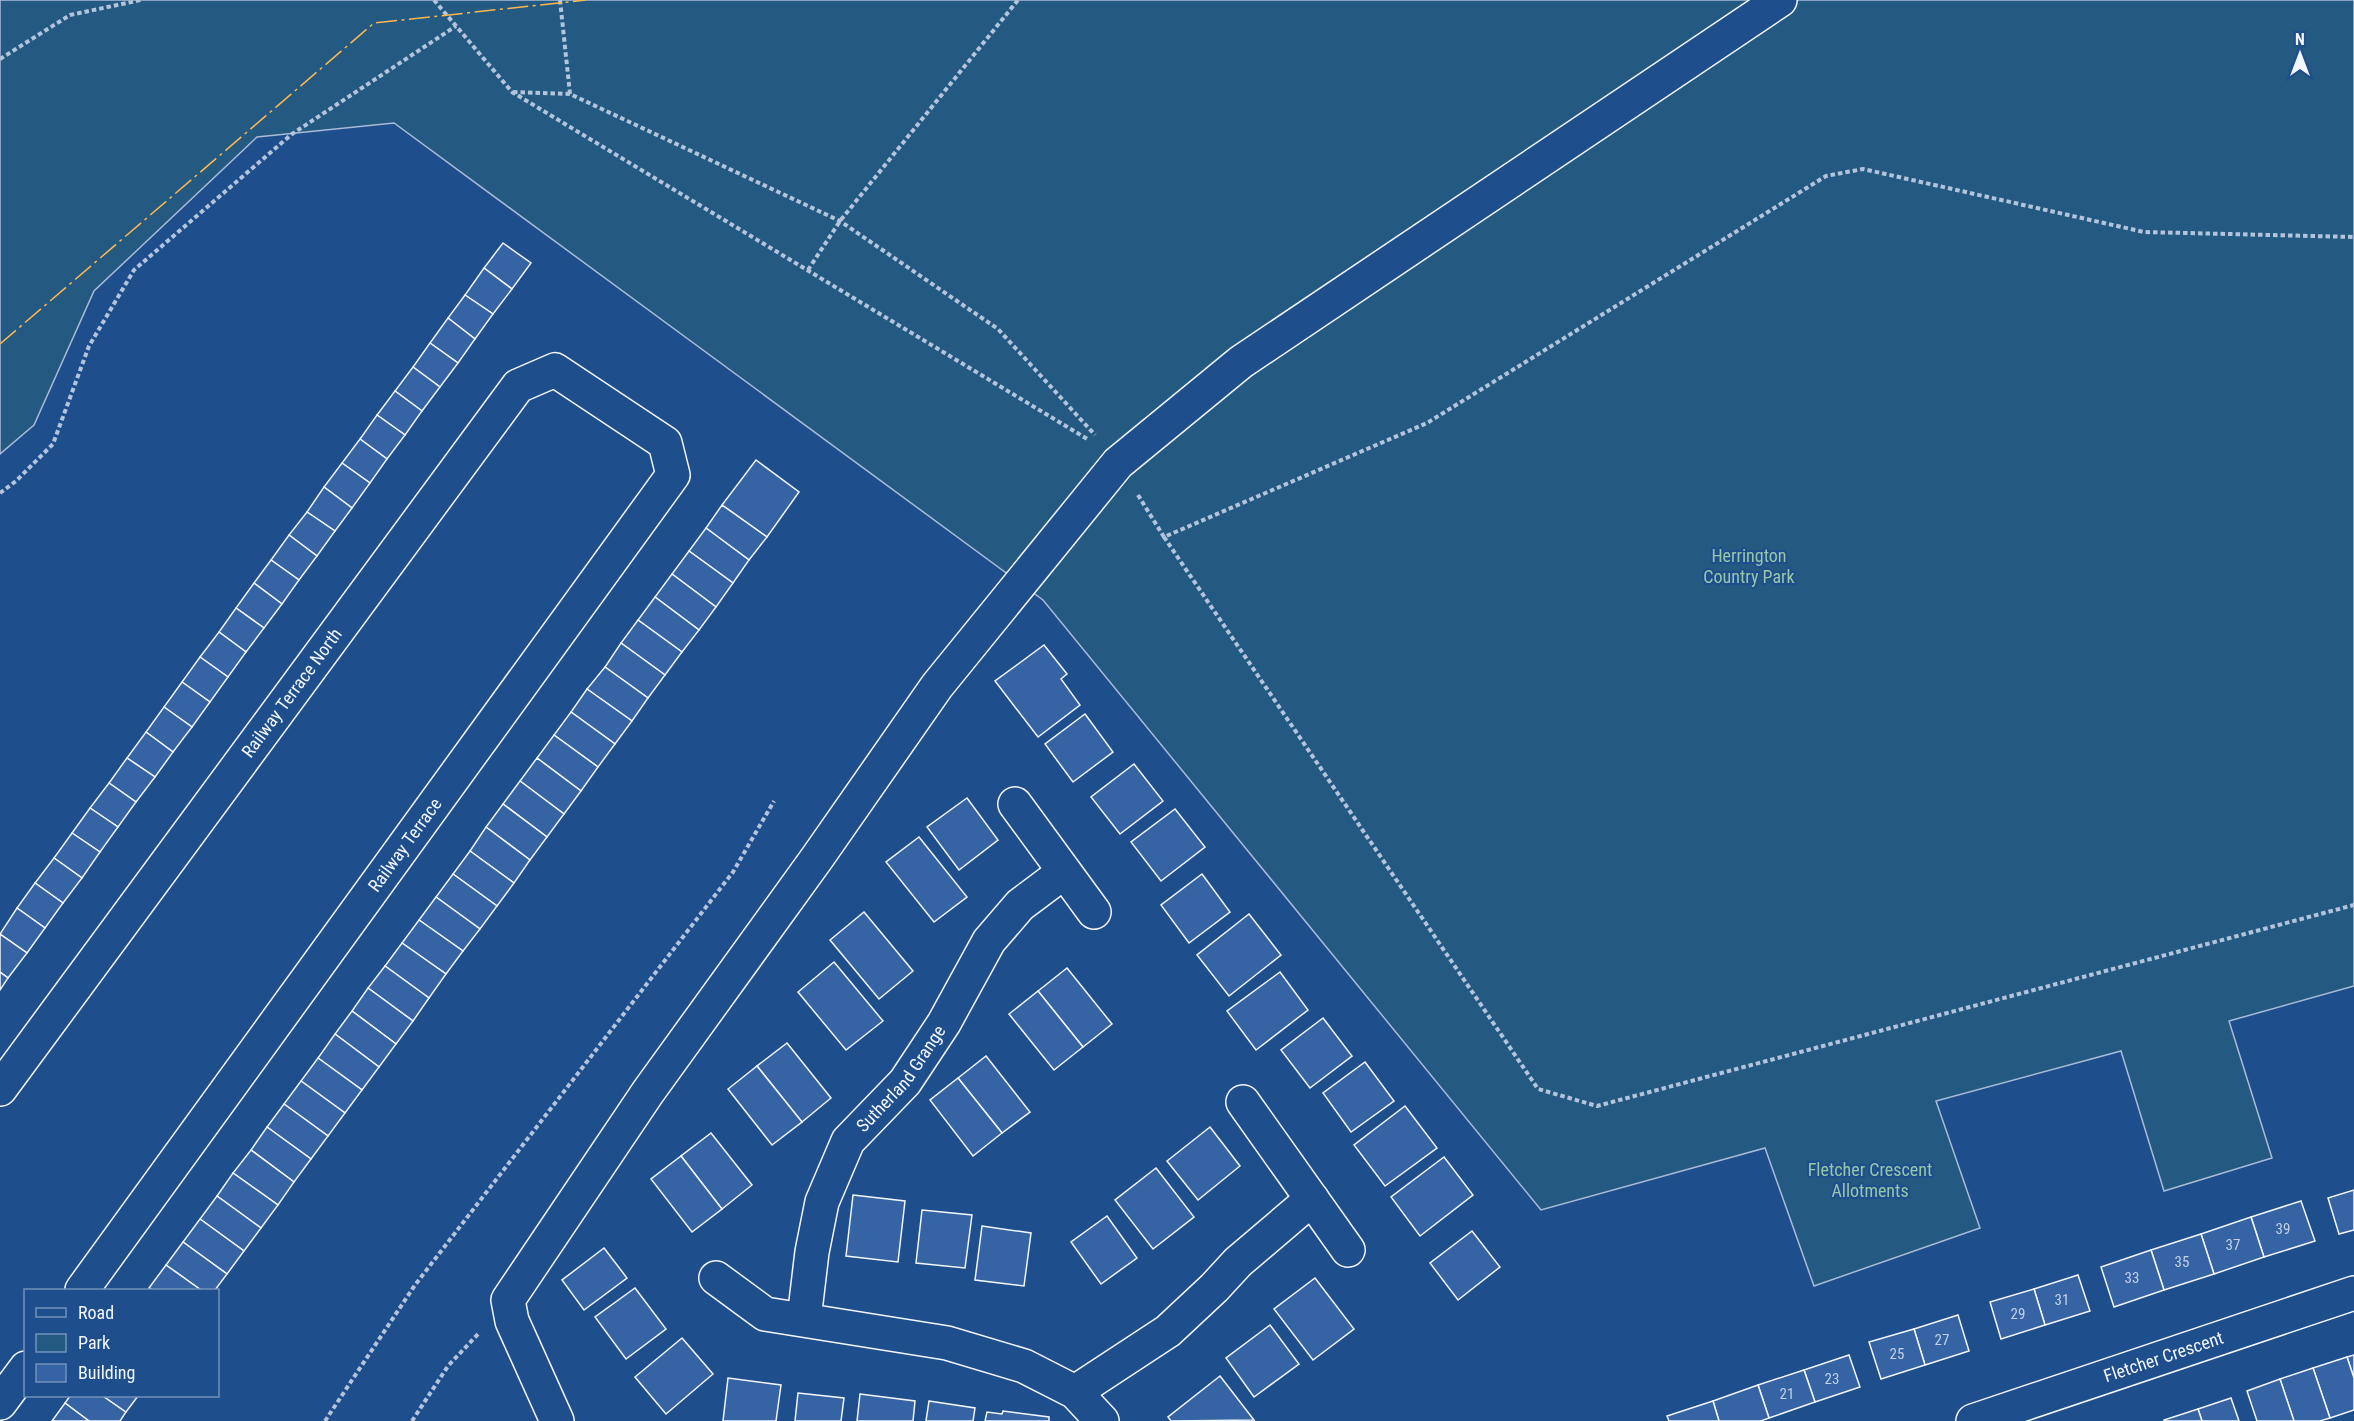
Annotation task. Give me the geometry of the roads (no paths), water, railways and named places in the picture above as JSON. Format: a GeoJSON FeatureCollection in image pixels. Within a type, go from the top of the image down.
{"type":"FeatureCollection","features":[{"type":"Feature","properties":{"kind":"street"},"geometry":{"type":"LineString","coordinates":[[557,1421],[512,1321],[508,1300],[648,1092],[817,858],[937,686],[1118,464],[1241,362],[1780,0]]}},
{"type":"Feature","properties":{"kind":"street","name":"Railway Terrace North"},"geometry":{"type":"LineString","coordinates":[[0,1089],[518,386],[555,370],[613,409]]}},
{"type":"Feature","properties":{"kind":"street","name":"Railway Terrace"},"geometry":{"type":"LineString","coordinates":[[83,1289],[673,475],[665,443],[613,409]]}},
{"type":"Feature","properties":{"kind":"street"},"geometry":{"type":"LineString","coordinates":[[1015,804],[1094,912]]}},
{"type":"Feature","properties":{"kind":"street","name":"Sutherland Grange"},"geometry":{"type":"LineString","coordinates":[[804,1319],[812,1252],[822,1202],[848,1141],[905,1082],[944,1023],[989,941],[1020,905],[1064,872]]}},
{"type":"Feature","properties":{"kind":"street"},"geometry":{"type":"LineString","coordinates":[[1243,1102],[1348,1250]]}},
{"type":"Feature","properties":{"kind":"street"},"geometry":{"type":"LineString","coordinates":[[1075,1392],[1168,1330],[1239,1262],[1312,1199]]}},
{"type":"Feature","properties":{"kind":"street"},"geometry":{"type":"LineString","coordinates":[[716,1278],[765,1314],[947,1343],[1024,1366],[1075,1392],[1102,1421]]}},
{"type":"Feature","properties":{"kind":"street","name":"Fletcher Crescent"},"geometry":{"type":"LineString","coordinates":[[1973,1421],[2354,1293]]}},
{"type":"Feature","properties":{"kind":"street"},"geometry":{"type":"LineString","coordinates":[[0,1403],[24,1371]]}},
{"type":"Feature","properties":{"kind":"park label","name":"Herrington Country Park"},"geometry":{"type":"Point","coordinates":[1749,566]}},
{"type":"Feature","properties":{"kind":"park label","name":"Fletcher Crescent Allotments"},"geometry":{"type":"Point","coordinates":[1870,1180]}}]}
